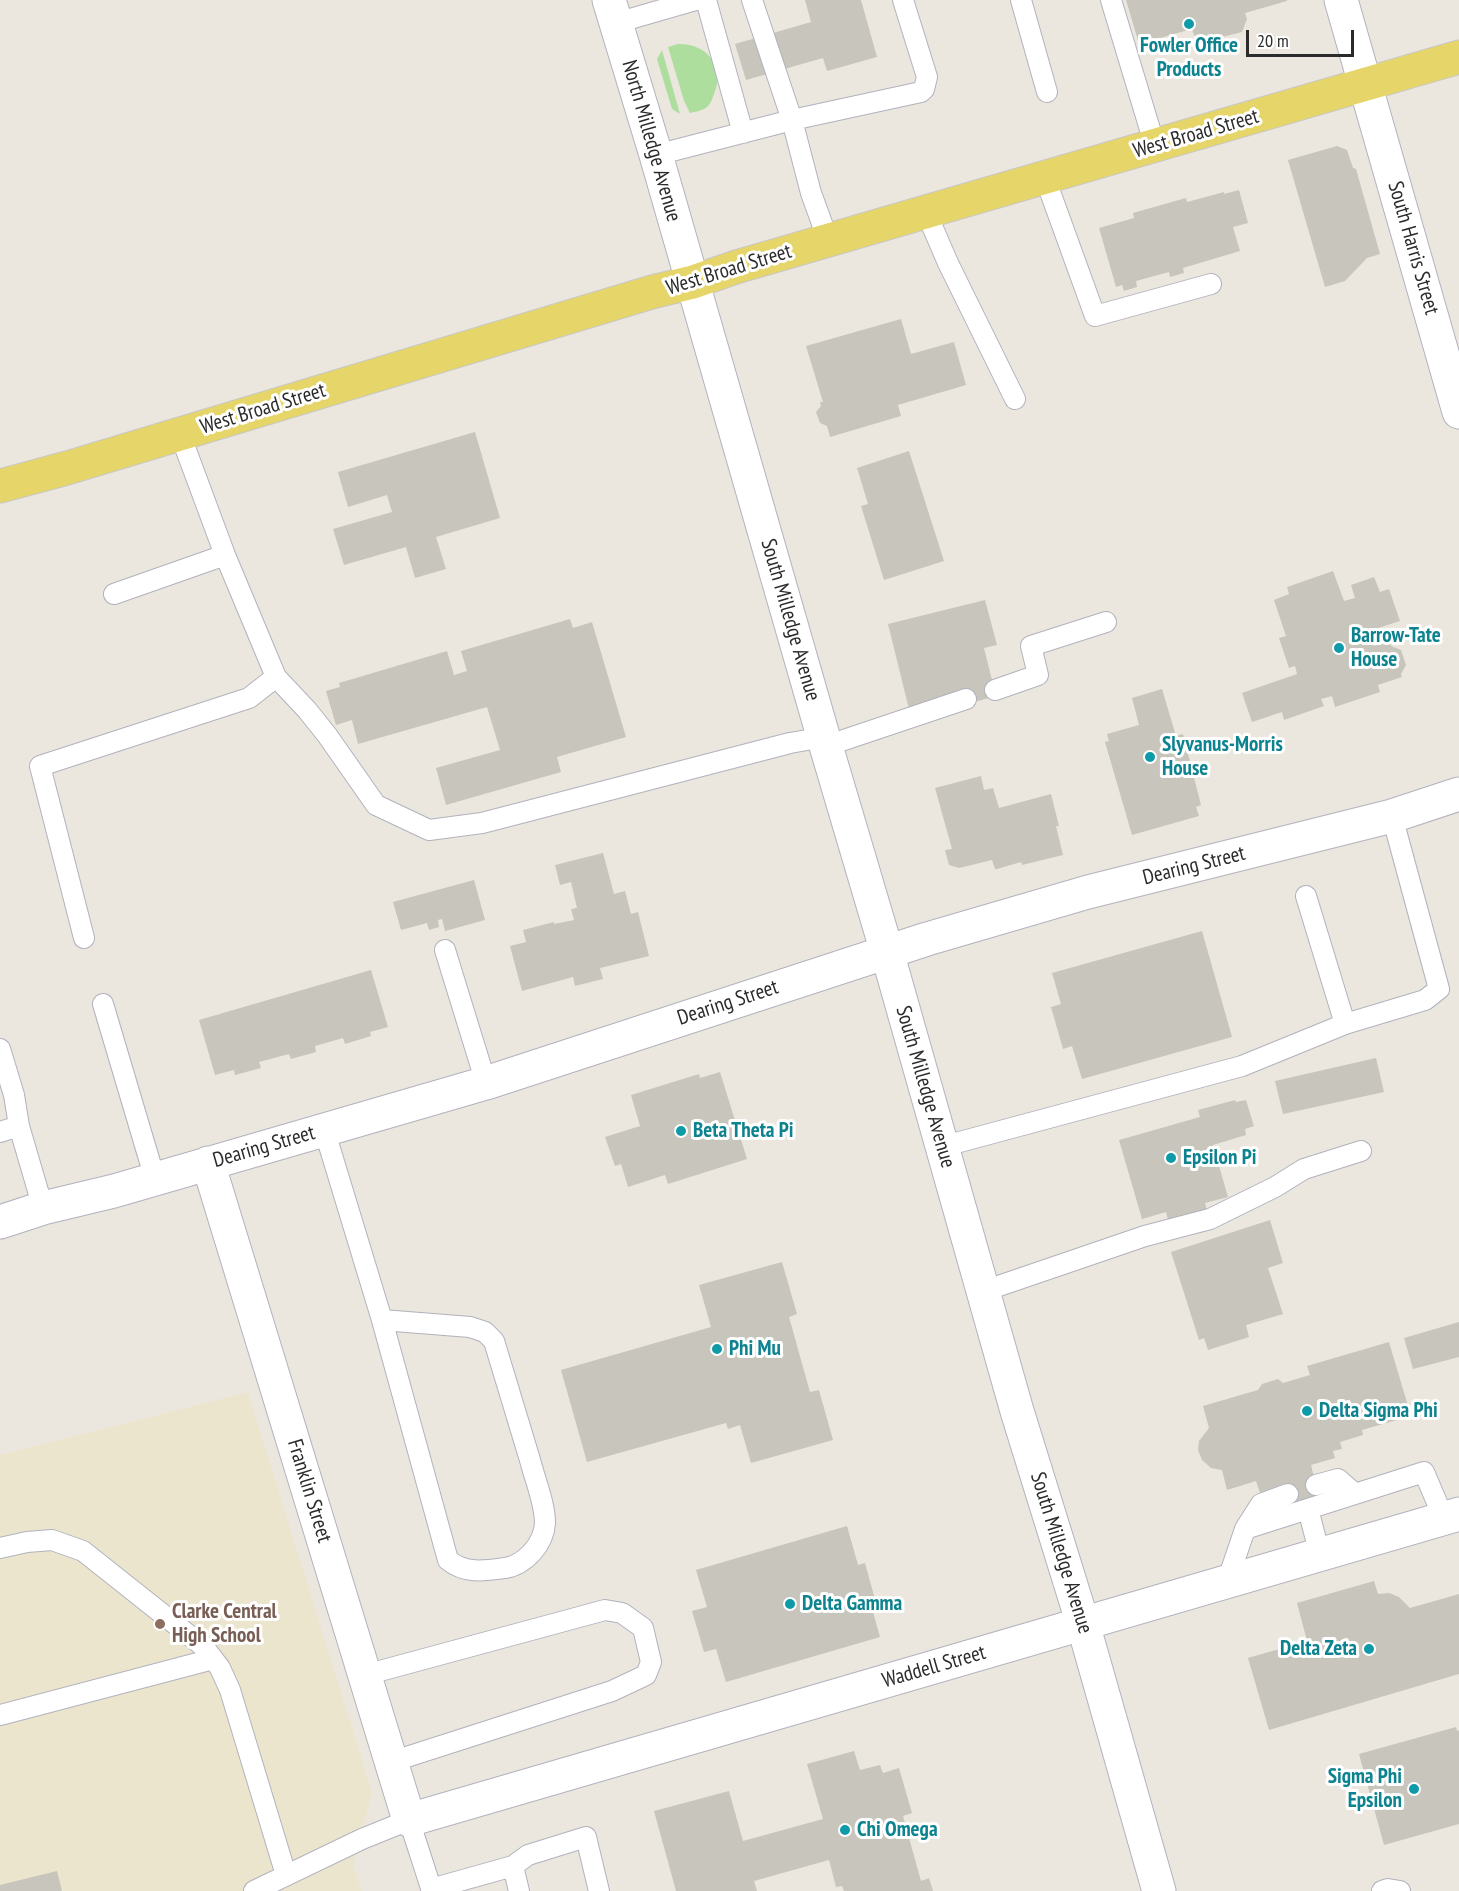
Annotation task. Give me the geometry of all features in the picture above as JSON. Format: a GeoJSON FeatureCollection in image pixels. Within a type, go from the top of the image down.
{"type":"FeatureCollection","features":[{"type":"Feature","properties":{"kind":"main road","name":"West Broad Street"},"geometry":{"type":"LineString","coordinates":[[0,486],[652,292],[693,282],[736,267],[1459,57]]}},
{"type":"Feature","properties":{"kind":"street","name":"South Harris Street"},"geometry":{"type":"LineString","coordinates":[[1341,0],[1459,412]]}},
{"type":"Feature","properties":{"kind":"street","name":"North Milledge Avenue"},"geometry":{"type":"LineString","coordinates":[[613,12],[693,282]]}},
{"type":"Feature","properties":{"kind":"street","name":"South Milledge Avenue"},"geometry":{"type":"LineString","coordinates":[[693,282],[1017,1411],[1083,1624],[1159,1891]]}},
{"type":"Feature","properties":{"kind":"street","name":"Dearing Street"},"geometry":{"type":"LineString","coordinates":[[0,1222],[486,1083],[887,952],[1088,892],[1392,816],[1459,795]]}},
{"type":"Feature","properties":{"kind":"street","name":"Franklin Street"},"geometry":{"type":"LineString","coordinates":[[208,1162],[409,1820]]}},
{"type":"Feature","properties":{"kind":"street","name":"Waddell Street"},"geometry":{"type":"LineString","coordinates":[[409,1820],[1452,1516]]}},
{"type":"Feature","properties":{"kind":"lane"},"geometry":{"type":"LineString","coordinates":[[613,12],[696,0]]}},
{"type":"Feature","properties":{"kind":"lane"},"geometry":{"type":"LineString","coordinates":[[706,0],[743,133]]}},
{"type":"Feature","properties":{"kind":"lane"},"geometry":{"type":"LineString","coordinates":[[752,0],[792,120],[812,193],[828,240]]}},
{"type":"Feature","properties":{"kind":"lane"},"geometry":{"type":"LineString","coordinates":[[656,155],[792,120],[921,92],[927,77],[903,0]]}},
{"type":"Feature","properties":{"kind":"lane"},"geometry":{"type":"LineString","coordinates":[[1021,0],[1047,92]]}},
{"type":"Feature","properties":{"kind":"lane"},"geometry":{"type":"LineString","coordinates":[[1112,0],[1155,146]]}},
{"type":"Feature","properties":{"kind":"lane"},"geometry":{"type":"LineString","coordinates":[[1045,178],[1095,316],[1211,284]]}},
{"type":"Feature","properties":{"kind":"lane"},"geometry":{"type":"LineString","coordinates":[[926,212],[948,263],[1015,399]]}},
{"type":"Feature","properties":{"kind":"lane"},"geometry":{"type":"LineString","coordinates":[[180,434],[225,555],[276,676],[320,727],[376,805],[429,830],[482,823],[790,743],[824,741],[966,699]]}},
{"type":"Feature","properties":{"kind":"lane"},"geometry":{"type":"LineString","coordinates":[[114,594],[225,555]]}},
{"type":"Feature","properties":{"kind":"lane"},"geometry":{"type":"LineString","coordinates":[[995,690],[1038,675],[1031,646],[1106,622]]}},
{"type":"Feature","properties":{"kind":"lane"},"geometry":{"type":"LineString","coordinates":[[84,938],[40,766],[249,698],[276,676]]}},
{"type":"Feature","properties":{"kind":"lane"},"geometry":{"type":"LineString","coordinates":[[941,1147],[1242,1066],[1345,1024],[1425,1000],[1439,989],[1392,816]]}},
{"type":"Feature","properties":{"kind":"lane"},"geometry":{"type":"LineString","coordinates":[[1306,896],[1345,1024]]}},
{"type":"Feature","properties":{"kind":"lane"},"geometry":{"type":"LineString","coordinates":[[445,950],[486,1083]]}},
{"type":"Feature","properties":{"kind":"lane"},"geometry":{"type":"LineString","coordinates":[[103,1004],[155,1179]]}},
{"type":"Feature","properties":{"kind":"lane"},"geometry":{"type":"LineString","coordinates":[[0,1049],[43,1208]]}},
{"type":"Feature","properties":{"kind":"lane"},"geometry":{"type":"LineString","coordinates":[[0,1132],[20,1126]]}},
{"type":"Feature","properties":{"kind":"lane"},"geometry":{"type":"LineString","coordinates":[[324,1130],[382,1320],[448,1560],[457,1567],[476,1572],[509,1567],[529,1556],[540,1542],[545,1521],[539,1492],[494,1341],[485,1332],[470,1327],[382,1320]]}},
{"type":"Feature","properties":{"kind":"lane"},"geometry":{"type":"LineString","coordinates":[[984,1291],[1145,1236],[1210,1219],[1275,1187],[1304,1169],[1361,1151]]}},
{"type":"Feature","properties":{"kind":"lane"},"geometry":{"type":"LineString","coordinates":[[1245,1529],[1424,1472],[1452,1516]]}},
{"type":"Feature","properties":{"kind":"lane"},"geometry":{"type":"LineString","coordinates":[[1316,1485],[1338,1479],[1354,1493]]}},
{"type":"Feature","properties":{"kind":"lane"},"geometry":{"type":"LineString","coordinates":[[1227,1582],[1245,1529],[1261,1504],[1288,1494]]}},
{"type":"Feature","properties":{"kind":"lane"},"geometry":{"type":"LineString","coordinates":[[1308,1509],[1320,1555]]}},
{"type":"Feature","properties":{"kind":"lane"},"geometry":{"type":"LineString","coordinates":[[0,1548],[27,1542],[52,1540],[83,1551],[204,1647],[220,1668],[230,1689],[286,1875]]}},
{"type":"Feature","properties":{"kind":"lane"},"geometry":{"type":"LineString","coordinates":[[365,1675],[605,1610],[622,1612],[643,1628],[651,1662],[646,1675],[612,1691],[391,1762]]}},
{"type":"Feature","properties":{"kind":"lane"},"geometry":{"type":"LineString","coordinates":[[0,1715],[213,1659]]}},
{"type":"Feature","properties":{"kind":"lane"},"geometry":{"type":"LineString","coordinates":[[254,1891],[362,1839],[409,1820],[431,1890],[513,1866],[528,1855],[586,1838],[599,1891]]}},
{"type":"Feature","properties":{"kind":"lane"},"geometry":{"type":"LineString","coordinates":[[513,1866],[519,1891]]}},
{"type":"Feature","properties":{"kind":"shaded area","name":"Clarke Central High School"},"geometry":{"type":"Polygon","coordinates":[[[248,1392],[372,1792],[353,1865],[362,1891],[0,1891],[0,1455],[248,1392]]]}},
{"type":"Feature","properties":{"kind":"green space"},"geometry":{"type":"Polygon","coordinates":[[[678,44],[697,47],[705,52],[711,58],[717,74],[717,84],[712,101],[706,108],[690,113],[684,101],[668,47],[678,44]]]}},
{"type":"Feature","properties":{"kind":"green space"},"geometry":{"type":"Polygon","coordinates":[[[662,50],[680,114],[672,109],[657,59],[662,50]]]}},
{"type":"Feature","properties":{"kind":"building"},"geometry":{"type":"Polygon","coordinates":[[[805,0],[861,0],[877,57],[827,71],[823,58],[746,80],[735,44],[811,22],[805,0]]]}},
{"type":"Feature","properties":{"kind":"building","name":"Fowler Office Products"},"geometry":{"type":"Polygon","coordinates":[[[1126,0],[1287,1],[1245,13],[1247,19],[1242,32],[1203,42],[1194,35],[1192,29],[1139,44],[1126,0]]]}},
{"type":"Feature","properties":{"kind":"building"},"geometry":{"type":"Polygon","coordinates":[[[1337,146],[1347,150],[1353,168],[1356,169],[1380,254],[1367,258],[1345,281],[1325,287],[1288,160],[1337,146]]]}},
{"type":"Feature","properties":{"kind":"building"},"geometry":{"type":"Polygon","coordinates":[[[1239,190],[1248,223],[1233,227],[1240,251],[1183,268],[1184,273],[1170,277],[1169,272],[1136,281],[1137,287],[1124,291],[1122,285],[1116,287],[1099,228],[1134,218],[1133,213],[1186,198],[1187,202],[1239,190]]]}},
{"type":"Feature","properties":{"kind":"building"},"geometry":{"type":"Polygon","coordinates":[[[901,319],[911,354],[954,342],[966,385],[898,405],[901,416],[830,437],[827,426],[820,423],[816,412],[821,406],[820,402],[823,402],[806,346],[901,319]]]}},
{"type":"Feature","properties":{"kind":"building"},"geometry":{"type":"Polygon","coordinates":[[[475,432],[500,518],[436,537],[446,569],[415,578],[406,547],[344,565],[333,529],[392,512],[387,495],[348,507],[338,472],[475,432]]]}},
{"type":"Feature","properties":{"kind":"building"},"geometry":{"type":"Polygon","coordinates":[[[909,451],[944,561],[884,580],[861,506],[868,504],[857,468],[909,451]]]}},
{"type":"Feature","properties":{"kind":"building","name":"Barrow-Tate House"},"geometry":{"type":"Polygon","coordinates":[[[1333,571],[1344,601],[1355,598],[1351,585],[1374,577],[1380,592],[1389,589],[1400,621],[1369,631],[1374,646],[1390,640],[1391,646],[1401,650],[1406,665],[1401,674],[1402,677],[1378,685],[1380,692],[1335,707],[1332,696],[1321,699],[1324,706],[1284,720],[1282,712],[1252,722],[1242,693],[1297,674],[1295,666],[1289,668],[1279,638],[1286,636],[1274,600],[1289,594],[1287,587],[1333,571]]]}},
{"type":"Feature","properties":{"kind":"building"},"geometry":{"type":"Polygon","coordinates":[[[985,600],[997,645],[984,648],[996,696],[967,704],[909,709],[888,624],[985,600]]]}},
{"type":"Feature","properties":{"kind":"building"},"geometry":{"type":"Polygon","coordinates":[[[570,619],[573,628],[592,622],[626,737],[557,757],[561,772],[446,805],[436,768],[500,750],[487,707],[358,744],[352,720],[336,725],[326,691],[340,687],[339,683],[447,651],[454,675],[467,671],[461,651],[570,619]]]}},
{"type":"Feature","properties":{"kind":"building","name":"Slyvanus-Morris House"},"geometry":{"type":"Polygon","coordinates":[[[1162,689],[1176,736],[1183,734],[1201,805],[1196,807],[1199,816],[1132,835],[1105,742],[1109,741],[1107,734],[1139,725],[1132,698],[1162,689]]]}},
{"type":"Feature","properties":{"kind":"building"},"geometry":{"type":"Polygon","coordinates":[[[981,776],[984,790],[993,788],[999,808],[1051,794],[1063,855],[1022,865],[1021,862],[997,869],[992,860],[959,868],[949,865],[945,850],[952,849],[935,788],[981,776]]]}},
{"type":"Feature","properties":{"kind":"building"},"geometry":{"type":"Polygon","coordinates":[[[603,853],[614,894],[625,891],[631,914],[638,912],[649,956],[600,968],[603,979],[575,986],[573,977],[522,991],[510,946],[526,942],[523,930],[554,922],[554,924],[574,920],[571,909],[577,908],[571,882],[560,885],[555,865],[603,853]]]}},
{"type":"Feature","properties":{"kind":"building"},"geometry":{"type":"Polygon","coordinates":[[[474,880],[485,920],[445,931],[442,919],[438,920],[439,927],[429,930],[427,923],[401,930],[393,902],[474,880]]]}},
{"type":"Feature","properties":{"kind":"building"},"geometry":{"type":"Polygon","coordinates":[[[1202,931],[1232,1037],[1082,1079],[1072,1046],[1063,1049],[1051,1007],[1061,1004],[1052,973],[1202,931]]]}},
{"type":"Feature","properties":{"kind":"building"},"geometry":{"type":"Polygon","coordinates":[[[371,970],[388,1027],[370,1032],[371,1036],[345,1044],[343,1038],[315,1046],[316,1052],[291,1059],[289,1054],[259,1062],[261,1068],[235,1075],[234,1070],[215,1075],[199,1020],[371,970]]]}},
{"type":"Feature","properties":{"kind":"building"},"geometry":{"type":"Polygon","coordinates":[[[1376,1058],[1384,1092],[1283,1114],[1275,1081],[1376,1058]]]}},
{"type":"Feature","properties":{"kind":"building","name":"Beta Theta Pi"},"geometry":{"type":"Polygon","coordinates":[[[720,1072],[747,1159],[668,1184],[665,1175],[628,1187],[621,1164],[615,1166],[605,1137],[640,1126],[631,1095],[699,1074],[700,1078],[720,1072]]]}},
{"type":"Feature","properties":{"kind":"building","name":"Epsilon Pi"},"geometry":{"type":"Polygon","coordinates":[[[1235,1100],[1236,1102],[1246,1100],[1254,1126],[1245,1129],[1246,1135],[1213,1145],[1228,1197],[1205,1203],[1208,1216],[1170,1227],[1166,1212],[1142,1219],[1119,1140],[1200,1117],[1198,1110],[1235,1100]]]}},
{"type":"Feature","properties":{"kind":"building"},"geometry":{"type":"Polygon","coordinates":[[[1270,1220],[1283,1263],[1268,1268],[1283,1314],[1246,1325],[1249,1337],[1208,1350],[1204,1338],[1199,1340],[1171,1252],[1270,1220]]]}},
{"type":"Feature","properties":{"kind":"building","name":"Phi Mu"},"geometry":{"type":"Polygon","coordinates":[[[782,1262],[797,1314],[789,1317],[810,1392],[819,1390],[833,1440],[751,1463],[740,1425],[728,1429],[726,1423],[587,1462],[561,1370],[711,1327],[699,1285],[782,1262]]]}},
{"type":"Feature","properties":{"kind":"building"},"geometry":{"type":"Polygon","coordinates":[[[1459,1322],[1459,1357],[1413,1369],[1404,1338],[1459,1322]]]}},
{"type":"Feature","properties":{"kind":"building","name":"Delta Sigma Phi"},"geometry":{"type":"Polygon","coordinates":[[[1389,1342],[1411,1416],[1362,1430],[1363,1435],[1340,1442],[1342,1449],[1333,1451],[1335,1458],[1311,1465],[1319,1497],[1292,1505],[1286,1486],[1260,1493],[1256,1481],[1227,1490],[1222,1470],[1211,1468],[1202,1460],[1198,1450],[1199,1441],[1209,1428],[1203,1406],[1258,1390],[1262,1384],[1278,1379],[1283,1383],[1310,1375],[1307,1366],[1389,1342]]]}},
{"type":"Feature","properties":{"kind":"building","name":"Delta Gamma"},"geometry":{"type":"Polygon","coordinates":[[[847,1526],[858,1565],[865,1563],[876,1603],[871,1605],[880,1637],[726,1682],[716,1649],[704,1652],[692,1611],[707,1607],[696,1570],[847,1526]]]}},
{"type":"Feature","properties":{"kind":"building","name":"Delta Zeta"},"geometry":{"type":"Polygon","coordinates":[[[1374,1581],[1378,1594],[1389,1593],[1399,1597],[1410,1608],[1459,1594],[1459,1674],[1269,1730],[1248,1658],[1307,1641],[1297,1603],[1374,1581]]]}},
{"type":"Feature","properties":{"kind":"building","name":"Sigma Phi Epsilon"},"geometry":{"type":"Polygon","coordinates":[[[1456,1727],[1457,1731],[1459,1730],[1459,1824],[1384,1845],[1359,1754],[1456,1727]]]}},
{"type":"Feature","properties":{"kind":"building","name":"Chi Omega"},"geometry":{"type":"Polygon","coordinates":[[[854,1751],[860,1770],[880,1765],[883,1773],[899,1768],[912,1813],[903,1816],[921,1881],[929,1878],[933,1891],[844,1891],[842,1886],[836,1887],[829,1860],[754,1881],[757,1891],[676,1891],[654,1811],[729,1791],[743,1841],[823,1819],[807,1764],[854,1751]]]}},
{"type":"Feature","properties":{"kind":"building"},"geometry":{"type":"Polygon","coordinates":[[[57,1871],[62,1891],[0,1891],[0,1885],[57,1871]]]}},
{"type":"Feature","properties":{"kind":"place","name":"Fowler Office Products"},"geometry":{"type":"Point","coordinates":[1189,24]}},
{"type":"Feature","properties":{"kind":"place","name":"Barrow-Tate House"},"geometry":{"type":"Point","coordinates":[1339,648]}},
{"type":"Feature","properties":{"kind":"place","name":"Slyvanus-Morris House"},"geometry":{"type":"Point","coordinates":[1150,757]}},
{"type":"Feature","properties":{"kind":"place","name":"Beta Theta Pi"},"geometry":{"type":"Point","coordinates":[681,1131]}},
{"type":"Feature","properties":{"kind":"place","name":"Epsilon Pi"},"geometry":{"type":"Point","coordinates":[1171,1158]}},
{"type":"Feature","properties":{"kind":"place","name":"Phi Mu"},"geometry":{"type":"Point","coordinates":[717,1349]}},
{"type":"Feature","properties":{"kind":"place","name":"Delta Sigma Phi"},"geometry":{"type":"Point","coordinates":[1307,1411]}},
{"type":"Feature","properties":{"kind":"place","name":"Delta Gamma"},"geometry":{"type":"Point","coordinates":[790,1604]}},
{"type":"Feature","properties":{"kind":"place","name":"Clarke Central High School"},"geometry":{"type":"Point","coordinates":[160,1624]}},
{"type":"Feature","properties":{"kind":"place","name":"Delta Zeta"},"geometry":{"type":"Point","coordinates":[1369,1649]}},
{"type":"Feature","properties":{"kind":"place","name":"Sigma Phi Epsilon"},"geometry":{"type":"Point","coordinates":[1414,1789]}},
{"type":"Feature","properties":{"kind":"place","name":"Chi Omega"},"geometry":{"type":"Point","coordinates":[845,1830]}}]}
